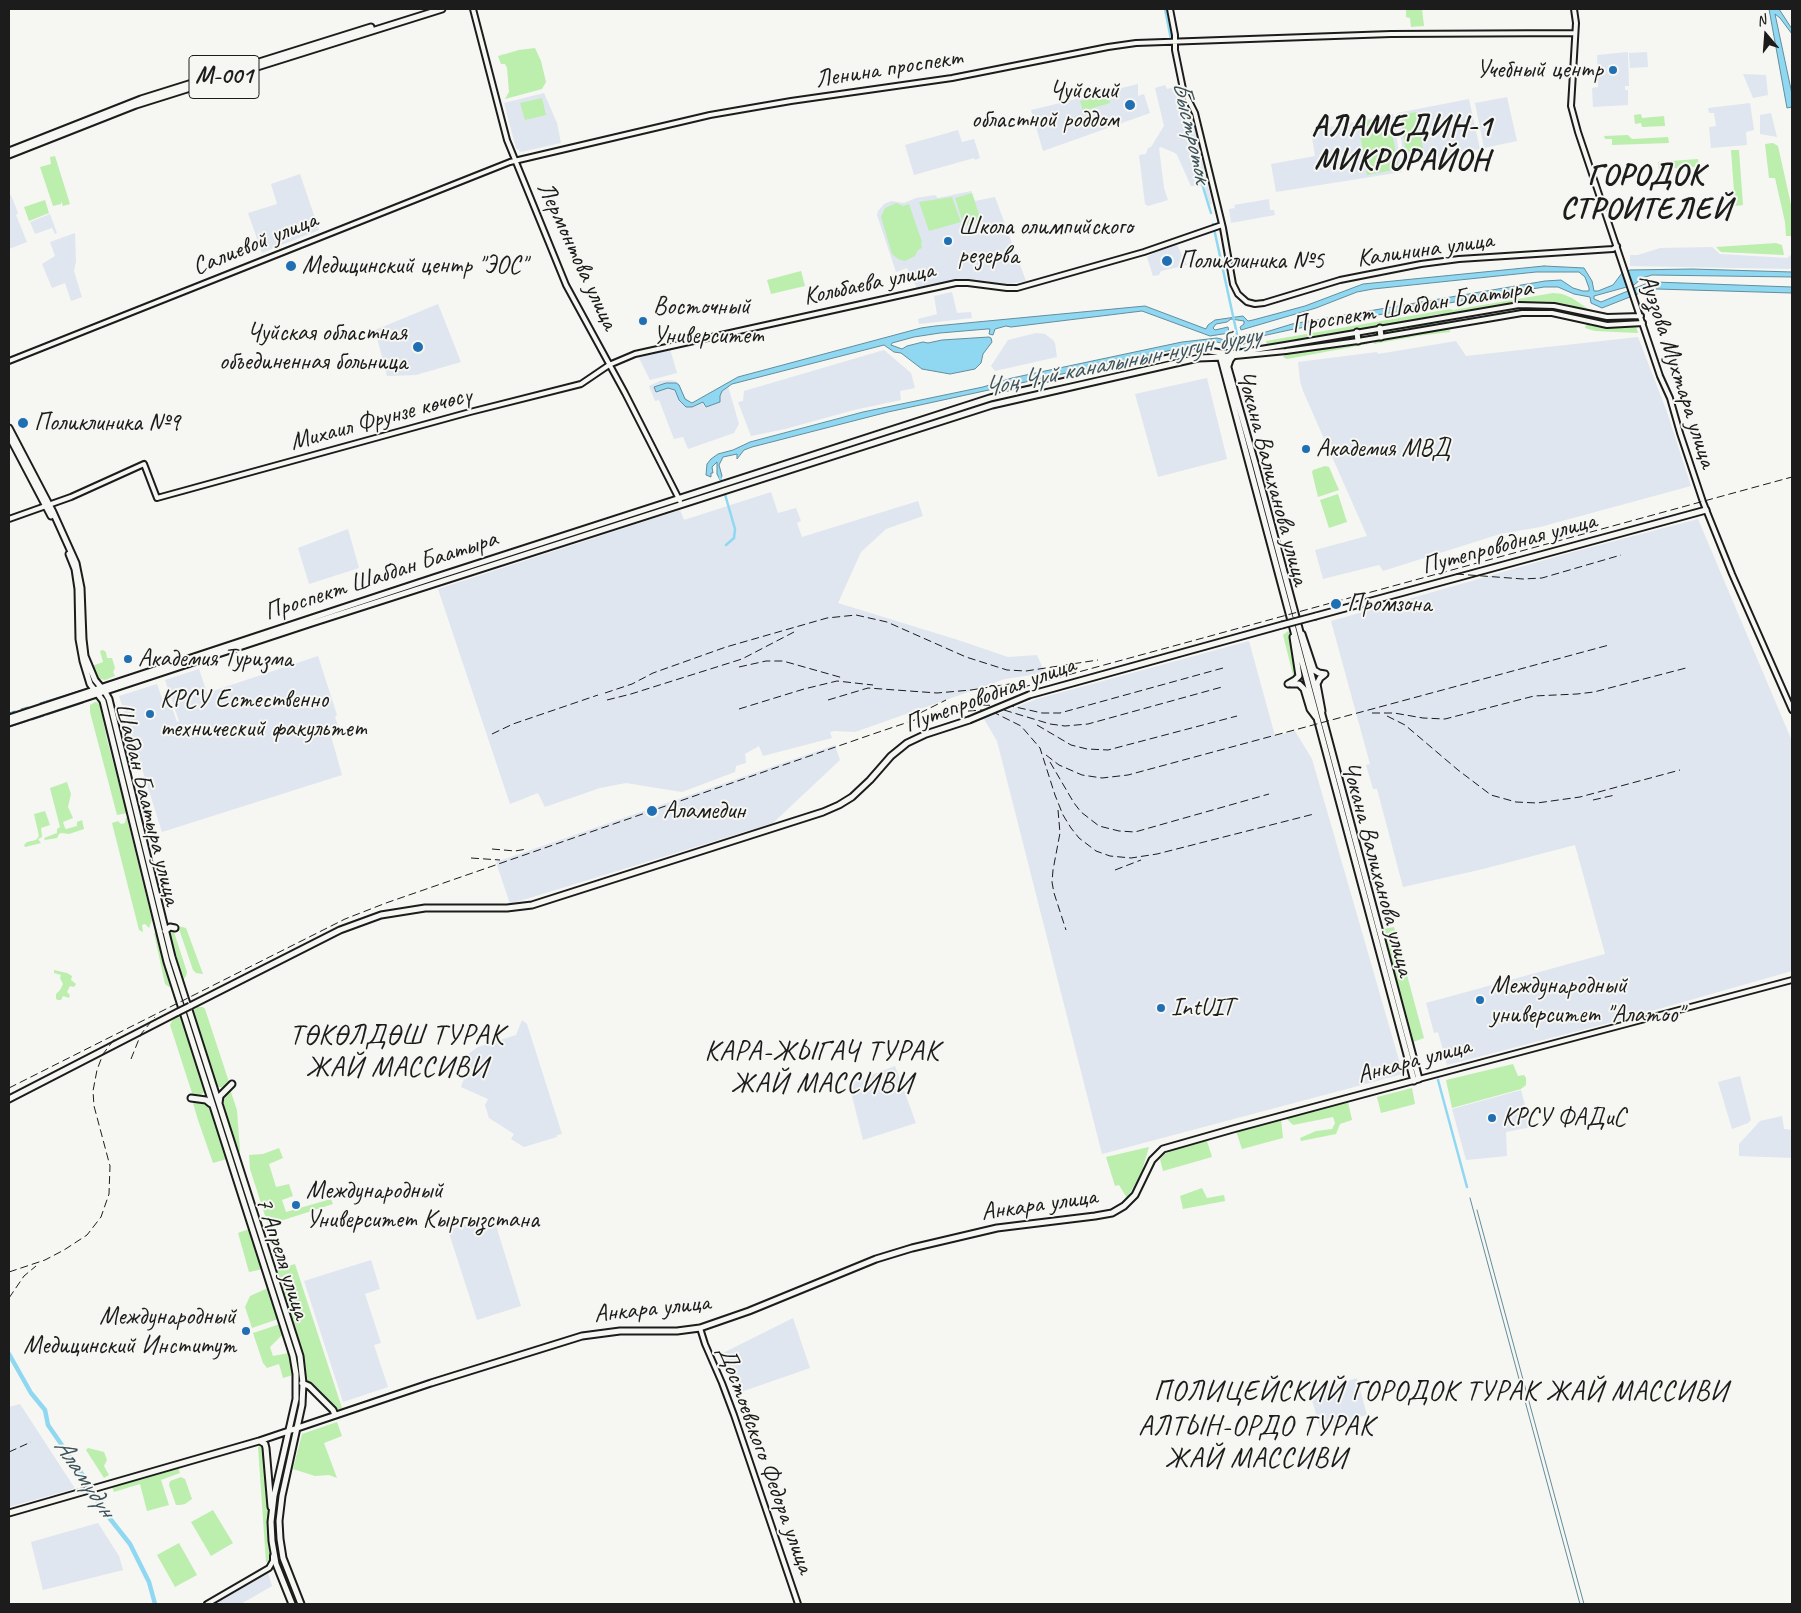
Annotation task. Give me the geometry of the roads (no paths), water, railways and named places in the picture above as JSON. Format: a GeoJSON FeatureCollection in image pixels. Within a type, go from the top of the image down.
{"type":"FeatureCollection","features":[{"type":"Feature","properties":{"kind":"main road","name":"М-001"},"geometry":{"type":"LineString","coordinates":[[9,151],[142,99],[431,9]]}},
{"type":"Feature","properties":{"kind":"main road","name":"М-001"},"geometry":{"type":"LineString","coordinates":[[9,155],[136,105],[442,9]]}},
{"type":"Feature","properties":{"kind":"main road","name":"Лермонтова улица"},"geometry":{"type":"LineString","coordinates":[[473,9],[503,127],[566,285],[658,456],[682,505]]}},
{"type":"Feature","properties":{"kind":"main road"},"geometry":{"type":"LineString","coordinates":[[1170,9],[1175,50],[1184,91],[1195,113],[1220,225]]}},
{"type":"Feature","properties":{"kind":"main road","name":"Ауэзова Мухтара улица"},"geometry":{"type":"LineString","coordinates":[[1574,9],[1576,23],[1571,110],[1662,380],[1670,398],[1706,510],[1792,710]]}},
{"type":"Feature","properties":{"kind":"main road","name":"Ленина проспект"},"geometry":{"type":"LineString","coordinates":[[515,161],[710,115],[952,78],[1114,46],[1175,41],[1391,34],[1574,32]]}},
{"type":"Feature","properties":{"kind":"main road","name":"Салиевой улица"},"geometry":{"type":"LineString","coordinates":[[9,361],[515,161]]}},
{"type":"Feature","properties":{"kind":"main road","name":"Калинина улица"},"geometry":{"type":"LineString","coordinates":[[1220,225],[1233,284],[1242,298],[1250,303],[1259,304],[1340,280],[1421,264],[1459,259],[1613,249],[1617,246]]}},
{"type":"Feature","properties":{"kind":"main road","name":"Кольбаева улица"},"geometry":{"type":"LineString","coordinates":[[609,365],[635,354],[651,350],[956,283],[1017,288],[1144,252],[1220,225]]}},
{"type":"Feature","properties":{"kind":"main road","name":"Проспект Шабдан Баатыра"},"geometry":{"type":"LineString","coordinates":[[1220,354],[1257,350],[1519,305],[1546,305],[1607,317],[1641,316]]}},
{"type":"Feature","properties":{"kind":"main road"},"geometry":{"type":"LineString","coordinates":[[1497,308],[1497,316]]}},
{"type":"Feature","properties":{"kind":"main road","name":"Проспект Шабдан Баатыра"},"geometry":{"type":"LineString","coordinates":[[97,692],[580,534],[717,486],[998,396],[1208,349],[1220,354],[1233,356],[1286,351],[1358,341],[1497,316],[1538,312],[1607,324],[1643,324]]}},
{"type":"Feature","properties":{"kind":"main road"},"geometry":{"type":"LineString","coordinates":[[1584,320],[1586,313]]}},
{"type":"Feature","properties":{"kind":"main road"},"geometry":{"type":"LineString","coordinates":[[1449,317],[1450,325]]}},
{"type":"Feature","properties":{"kind":"main road"},"geometry":{"type":"LineString","coordinates":[[1380,328],[1381,337]]}},
{"type":"Feature","properties":{"kind":"main road"},"geometry":{"type":"LineString","coordinates":[[1357,332],[1358,341]]}},
{"type":"Feature","properties":{"kind":"main road"},"geometry":{"type":"LineString","coordinates":[[1196,351],[1198,358]]}},
{"type":"Feature","properties":{"kind":"main road"},"geometry":{"type":"LineString","coordinates":[[777,467],[779,473],[999,403],[1220,354]]}},
{"type":"Feature","properties":{"kind":"main road","name":"Чокана Валиханова улица"},"geometry":{"type":"LineString","coordinates":[[1220,354],[1226,370],[1296,629],[1416,1080]]}},
{"type":"Feature","properties":{"kind":"main road"},"geometry":{"type":"LineString","coordinates":[[1212,357],[1226,370],[1233,356]]}},
{"type":"Feature","properties":{"kind":"main road","name":"Михаил Фрунзе көчөсү"},"geometry":{"type":"LineString","coordinates":[[47,506],[95,487],[144,464],[157,498],[581,384],[609,365]]}},
{"type":"Feature","properties":{"kind":"main road"},"geometry":{"type":"LineString","coordinates":[[1133,366],[1134,372]]}},
{"type":"Feature","properties":{"kind":"main road"},"geometry":{"type":"LineString","coordinates":[[1082,377],[1083,384]]}},
{"type":"Feature","properties":{"kind":"main road"},"geometry":{"type":"LineString","coordinates":[[998,396],[999,403]]}},
{"type":"Feature","properties":{"kind":"main road"},"geometry":{"type":"LineString","coordinates":[[959,408],[961,415]]}},
{"type":"Feature","properties":{"kind":"main road"},"geometry":{"type":"LineString","coordinates":[[9,428],[75,569],[79,600],[79,639],[88,690],[85,693]]}},
{"type":"Feature","properties":{"kind":"main road"},"geometry":{"type":"LineString","coordinates":[[892,429],[895,436]]}},
{"type":"Feature","properties":{"kind":"main road"},"geometry":{"type":"LineString","coordinates":[[9,436],[47,506]]}},
{"type":"Feature","properties":{"kind":"main road"},"geometry":{"type":"LineString","coordinates":[[808,457],[810,463]]}},
{"type":"Feature","properties":{"kind":"main road","name":"Проспект Шабдан Баатыра"},"geometry":{"type":"LineString","coordinates":[[580,534],[682,505],[779,473]]}},
{"type":"Feature","properties":{"kind":"main road"},"geometry":{"type":"LineString","coordinates":[[9,519],[47,506]]}},
{"type":"Feature","properties":{"kind":"main road","name":"Шабдан Баатыра улица"},"geometry":{"type":"LineString","coordinates":[[47,506],[76,563],[81,588],[85,656],[95,680],[109,699],[172,957]]}},
{"type":"Feature","properties":{"kind":"main road","name":"Путепроводная улица"},"geometry":{"type":"LineString","coordinates":[[9,1099],[340,930],[381,915],[425,908],[507,908],[532,905],[824,812],[852,797],[891,756],[907,743],[1029,695],[1706,510]]}},
{"type":"Feature","properties":{"kind":"main road"},"geometry":{"type":"LineString","coordinates":[[1296,629],[1306,643],[1314,670],[1319,674],[1324,674],[1318,684],[1322,706],[1320,719]]}},
{"type":"Feature","properties":{"kind":"main road"},"geometry":{"type":"LineString","coordinates":[[1296,629],[1293,646],[1299,676],[1288,684],[1296,683],[1302,686],[1310,709],[1320,719]]}},
{"type":"Feature","properties":{"kind":"main road","name":"Шабдан Баатыра улица"},"geometry":{"type":"LineString","coordinates":[[86,672],[90,684],[102,701],[159,929]]}},
{"type":"Feature","properties":{"kind":"main road"},"geometry":{"type":"LineString","coordinates":[[9,718],[85,693],[97,692]]}},
{"type":"Feature","properties":{"kind":"main road"},"geometry":{"type":"LineString","coordinates":[[9,723],[97,692]]}},
{"type":"Feature","properties":{"kind":"main road"},"geometry":{"type":"LineString","coordinates":[[164,923],[170,924]]}},
{"type":"Feature","properties":{"kind":"main road"},"geometry":{"type":"LineString","coordinates":[[166,931],[170,927],[176,928]]}},
{"type":"Feature","properties":{"kind":"main road","name":"7 Апреля улица"},"geometry":{"type":"LineString","coordinates":[[159,929],[167,962],[298,1349],[303,1383],[302,1405],[280,1510],[281,1548],[300,1604]]}},
{"type":"Feature","properties":{"kind":"main road","name":"7 Апреля улица"},"geometry":{"type":"LineString","coordinates":[[172,957],[210,1087]]}},
{"type":"Feature","properties":{"kind":"main road","name":"Анкара улица"},"geometry":{"type":"LineString","coordinates":[[9,1512],[85,1492],[289,1432],[336,1415],[582,1336],[620,1331],[700,1328],[876,1259],[912,1248],[997,1228],[1112,1213],[1124,1206],[1136,1195],[1152,1160],[1163,1149],[1233,1128],[1792,980]]}},
{"type":"Feature","properties":{"kind":"main road"},"geometry":{"type":"LineString","coordinates":[[191,1098],[198,1098],[216,1105],[220,1096],[230,1086],[222,1090],[210,1087],[204,1095],[198,1098]]}},
{"type":"Feature","properties":{"kind":"main road","name":"7 Апреля улица"},"geometry":{"type":"LineString","coordinates":[[269,1268],[293,1356],[297,1383],[295,1407],[286,1438],[272,1511],[271,1531],[273,1550],[279,1572],[292,1604]]}},
{"type":"Feature","properties":{"kind":"main road","name":"Достоевского Федора улица"},"geometry":{"type":"LineString","coordinates":[[700,1328],[722,1384],[798,1604]]}},
{"type":"Feature","properties":{"kind":"main road"},"geometry":{"type":"LineString","coordinates":[[297,1383],[309,1386],[336,1415]]}},
{"type":"Feature","properties":{"kind":"main road"},"geometry":{"type":"LineString","coordinates":[[259,1441],[265,1444],[266,1448],[272,1511],[280,1510]]}},
{"type":"Feature","properties":{"kind":"main road"},"geometry":{"type":"LineString","coordinates":[[269,1568],[273,1561],[273,1550]]}},
{"type":"Feature","properties":{"kind":"main road"},"geometry":{"type":"LineString","coordinates":[[206,1604],[269,1568],[276,1568],[279,1572]]}},
{"type":"Feature","properties":{"kind":"water"},"geometry":{"type":"Polygon","coordinates":[[[1769,9],[1779,9],[1792,29],[1792,34],[1775,14],[1792,94],[1792,107],[1787,108],[1769,9]]]}},
{"type":"Feature","properties":{"kind":"water"},"geometry":{"type":"Polygon","coordinates":[[[1544,266],[1584,268],[1592,281],[1594,291],[1613,285],[1622,273],[1630,270],[1692,269],[1792,272],[1792,277],[1652,275],[1642,278],[1634,285],[1594,296],[1594,299],[1601,302],[1645,284],[1655,282],[1792,287],[1792,293],[1657,289],[1645,291],[1602,308],[1591,303],[1590,297],[1574,294],[1558,287],[1544,287],[1294,329],[1262,336],[1244,344],[1233,346],[1213,341],[888,412],[752,447],[744,450],[737,459],[737,454],[723,457],[719,465],[722,476],[720,480],[717,474],[717,462],[712,467],[713,473],[711,473],[711,477],[706,475],[707,464],[718,454],[733,450],[750,442],[863,412],[983,387],[1012,378],[1182,342],[1217,338],[1225,340],[1230,337],[1266,332],[1292,324],[1545,281],[1561,280],[1573,288],[1583,291],[1589,291],[1589,288],[1585,277],[1579,272],[1536,272],[1373,289],[1357,292],[1316,308],[1241,330],[1240,327],[1244,324],[1244,321],[1231,319],[1227,322],[1216,324],[1213,328],[1215,330],[1228,327],[1229,333],[1210,336],[1142,311],[1011,327],[1006,326],[995,329],[993,335],[989,334],[990,329],[940,333],[914,337],[892,343],[891,345],[902,349],[923,342],[989,337],[992,342],[983,354],[981,363],[975,369],[950,374],[922,369],[901,353],[894,352],[884,345],[732,384],[722,391],[720,402],[706,407],[703,402],[692,407],[686,407],[679,400],[675,390],[668,388],[656,392],[654,387],[666,383],[676,383],[679,385],[685,399],[692,403],[738,377],[921,328],[935,326],[1145,306],[1206,329],[1215,320],[1243,316],[1248,321],[1253,320],[1305,306],[1363,284],[1544,266]]]}},
{"type":"Feature","properties":{"kind":"waterway","name":"Быстроток"},"geometry":{"type":"LineString","coordinates":[[1165,9],[1171,39]]}},
{"type":"Feature","properties":{"kind":"waterway","name":"Быстроток"},"geometry":{"type":"LineString","coordinates":[[1173,50],[1195,161],[1211,213]]}},
{"type":"Feature","properties":{"kind":"waterway","name":"Быстроток"},"geometry":{"type":"LineString","coordinates":[[1213,224],[1240,348]]}},
{"type":"Feature","properties":{"kind":"waterway","name":"Чоң Чүй каналынын нугун буруу"},"geometry":{"type":"LineString","coordinates":[[720,477],[735,529],[734,538],[726,545]]}},
{"type":"Feature","properties":{"kind":"waterway"},"geometry":{"type":"LineString","coordinates":[[40,703],[82,690]]}},
{"type":"Feature","properties":{"kind":"waterway"},"geometry":{"type":"LineString","coordinates":[[47,715],[83,703]]}},
{"type":"Feature","properties":{"kind":"waterway"},"geometry":{"type":"LineString","coordinates":[[21,709],[28,707]]}},
{"type":"Feature","properties":{"kind":"waterway"},"geometry":{"type":"LineString","coordinates":[[9,713],[15,711]]}},
{"type":"Feature","properties":{"kind":"waterway"},"geometry":{"type":"LineString","coordinates":[[32,720],[44,716]]}},
{"type":"Feature","properties":{"kind":"waterway"},"geometry":{"type":"LineString","coordinates":[[9,727],[28,721]]}},
{"type":"Feature","properties":{"kind":"waterway"},"geometry":{"type":"LineString","coordinates":[[1438,1080],[1467,1187]]}},
{"type":"Feature","properties":{"kind":"waterway"},"geometry":{"type":"LineString","coordinates":[[1470,1198],[1580,1604]]}},
{"type":"Feature","properties":{"kind":"waterway"},"geometry":{"type":"LineString","coordinates":[[1477,1210],[1584,1604]]}},
{"type":"Feature","properties":{"kind":"waterway","name":"Аламүдүн"},"geometry":{"type":"LineString","coordinates":[[9,1354],[31,1393],[45,1410],[48,1425],[84,1477],[100,1506],[130,1544],[149,1582],[155,1604]]}},
{"type":"Feature","properties":{"kind":"railway"},"geometry":{"type":"LineString","coordinates":[[9,1088],[345,919],[386,903],[873,734],[965,703],[1792,477]]}},
{"type":"Feature","properties":{"kind":"railway"},"geometry":{"type":"LineString","coordinates":[[1456,574],[1523,579],[1542,578],[1621,555]]}},
{"type":"Feature","properties":{"kind":"railway"},"geometry":{"type":"LineString","coordinates":[[605,693],[632,684],[653,673],[726,647],[827,618],[856,615],[887,622],[966,657],[1007,670],[1026,671],[1098,660]]}},
{"type":"Feature","properties":{"kind":"railway"},"geometry":{"type":"LineString","coordinates":[[607,700],[742,659],[794,632]]}},
{"type":"Feature","properties":{"kind":"railway"},"geometry":{"type":"LineString","coordinates":[[1046,755],[1059,765],[1082,775],[1102,778],[1128,775],[1609,645]]}},
{"type":"Feature","properties":{"kind":"railway"},"geometry":{"type":"LineString","coordinates":[[739,667],[766,661],[783,661],[843,678]]}},
{"type":"Feature","properties":{"kind":"railway"},"geometry":{"type":"LineString","coordinates":[[982,705],[1011,706],[1042,713],[1060,713],[1223,668]]}},
{"type":"Feature","properties":{"kind":"railway"},"geometry":{"type":"LineString","coordinates":[[1372,713],[1394,713],[1423,718],[1445,719],[1534,696],[1594,692],[1686,668]]}},
{"type":"Feature","properties":{"kind":"railway"},"geometry":{"type":"LineString","coordinates":[[739,709],[837,681],[873,685]]}},
{"type":"Feature","properties":{"kind":"railway"},"geometry":{"type":"LineString","coordinates":[[828,700],[868,688],[937,693],[1016,683]]}},
{"type":"Feature","properties":{"kind":"railway"},"geometry":{"type":"LineString","coordinates":[[1004,710],[1050,724],[1065,726],[1088,724],[1222,687]]}},
{"type":"Feature","properties":{"kind":"railway"},"geometry":{"type":"LineString","coordinates":[[492,734],[513,724],[598,695]]}},
{"type":"Feature","properties":{"kind":"railway"},"geometry":{"type":"LineString","coordinates":[[920,713],[946,700]]}},
{"type":"Feature","properties":{"kind":"railway"},"geometry":{"type":"LineString","coordinates":[[956,712],[982,710],[993,712],[1021,726],[1040,748],[1055,795],[1063,815],[1071,828],[1079,838],[1096,851],[1110,856],[1131,858],[1157,854],[1314,814]]}},
{"type":"Feature","properties":{"kind":"railway"},"geometry":{"type":"LineString","coordinates":[[1037,725],[1071,745],[1087,749],[1108,750],[1237,716]]}},
{"type":"Feature","properties":{"kind":"railway"},"geometry":{"type":"LineString","coordinates":[[1387,716],[1405,725],[1491,795],[1516,802],[1537,803],[1580,797],[1680,770]]}},
{"type":"Feature","properties":{"kind":"railway"},"geometry":{"type":"LineString","coordinates":[[1050,762],[1081,812],[1099,826],[1119,831],[1135,832],[1269,794]]}},
{"type":"Feature","properties":{"kind":"railway"},"geometry":{"type":"LineString","coordinates":[[1593,800],[1615,795]]}},
{"type":"Feature","properties":{"kind":"railway"},"geometry":{"type":"LineString","coordinates":[[1058,810],[1060,833],[1052,882],[1066,930]]}},
{"type":"Feature","properties":{"kind":"railway"},"geometry":{"type":"LineString","coordinates":[[492,849],[515,851],[527,849]]}},
{"type":"Feature","properties":{"kind":"railway"},"geometry":{"type":"LineString","coordinates":[[471,858],[500,860]]}},
{"type":"Feature","properties":{"kind":"railway"},"geometry":{"type":"LineString","coordinates":[[1115,870],[1141,860]]}},
{"type":"Feature","properties":{"kind":"railway"},"geometry":{"type":"LineString","coordinates":[[131,1059],[141,1034],[155,1017]]}},
{"type":"Feature","properties":{"kind":"railway"},"geometry":{"type":"LineString","coordinates":[[9,1272],[45,1260],[64,1250],[87,1235],[101,1217],[109,1194],[110,1166],[94,1106],[93,1091],[97,1070],[103,1054],[116,1037]]}},
{"type":"Feature","properties":{"kind":"railway"},"geometry":{"type":"LineString","coordinates":[[9,1298],[24,1276],[36,1266]]}},
{"type":"Feature","properties":{"kind":"railway"},"geometry":{"type":"LineString","coordinates":[[9,1452],[31,1442]]}},
{"type":"Feature","properties":{"kind":"place","name":"Учебный центр"},"geometry":{"type":"Point","coordinates":[1613,70]}},
{"type":"Feature","properties":{"kind":"place","name":"Чуйский областной роддом"},"geometry":{"type":"Point","coordinates":[1130,105]}},
{"type":"Feature","properties":{"kind":"place","name":"Школа олимпийского резерва"},"geometry":{"type":"Point","coordinates":[948,241]}},
{"type":"Feature","properties":{"kind":"place","name":"Поликлиника №5"},"geometry":{"type":"Point","coordinates":[1167,261]}},
{"type":"Feature","properties":{"kind":"place","name":"Медицинский центр \"ЭОС\""},"geometry":{"type":"Point","coordinates":[291,266]}},
{"type":"Feature","properties":{"kind":"place","name":"Восточный Университет"},"geometry":{"type":"Point","coordinates":[643,321]}},
{"type":"Feature","properties":{"kind":"place","name":"Чуйская областная объединенная больница"},"geometry":{"type":"Point","coordinates":[418,347]}},
{"type":"Feature","properties":{"kind":"place","name":"Поликлиника №9"},"geometry":{"type":"Point","coordinates":[23,423]}},
{"type":"Feature","properties":{"kind":"place","name":"Академия МВД"},"geometry":{"type":"Point","coordinates":[1306,449]}},
{"type":"Feature","properties":{"kind":"place","name":"Промзона"},"geometry":{"type":"Point","coordinates":[1336,604]}},
{"type":"Feature","properties":{"kind":"place","name":"Академия Туризма"},"geometry":{"type":"Point","coordinates":[128,659]}},
{"type":"Feature","properties":{"kind":"place","name":"КРСУ Естественно технический факультет"},"geometry":{"type":"Point","coordinates":[150,714]}},
{"type":"Feature","properties":{"kind":"place","name":"Аламедин"},"geometry":{"type":"Point","coordinates":[652,811]}},
{"type":"Feature","properties":{"kind":"place","name":"Международный университет \"Алатоо\""},"geometry":{"type":"Point","coordinates":[1480,1000]}},
{"type":"Feature","properties":{"kind":"place","name":"IntUIT"},"geometry":{"type":"Point","coordinates":[1161,1008]}},
{"type":"Feature","properties":{"kind":"place","name":"КРСУ ФАДиС"},"geometry":{"type":"Point","coordinates":[1492,1118]}},
{"type":"Feature","properties":{"kind":"place","name":"Международный Университет Кыргызстана"},"geometry":{"type":"Point","coordinates":[296,1205]}},
{"type":"Feature","properties":{"kind":"place","name":"Международный Медицинский Институт"},"geometry":{"type":"Point","coordinates":[246,1331]}},
{"type":"Feature","properties":{"kind":"district","name":"АЛАМЕДИН-1 МИКРОРАЙОН"},"geometry":{"type":"Point","coordinates":[1402,144]}},
{"type":"Feature","properties":{"kind":"district","name":"ГОРОДОК СТРОИТЕЛЕЙ"},"geometry":{"type":"Point","coordinates":[1646,193]}},
{"type":"Feature","properties":{"kind":"district","name":"ТӨКӨЛДӨШ ТУРАК ЖАЙ МАССИВИ"},"geometry":{"type":"Point","coordinates":[397,1053]}},
{"type":"Feature","properties":{"kind":"district","name":"КАРА-ЖЫГАЧ ТУРАК ЖАЙ МАССИВИ"},"geometry":{"type":"Point","coordinates":[822,1069]}},
{"type":"Feature","properties":{"kind":"district","name":"ПОЛИЦЕЙСКИЙ ГОРОДОК ТУРАК ЖАЙ МАССИВИ"},"geometry":{"type":"Point","coordinates":[1441,1393]}},
{"type":"Feature","properties":{"kind":"district","name":"АЛТЫН-ОРДО ТУРАК ЖАЙ МАССИВИ"},"geometry":{"type":"Point","coordinates":[1256,1444]}}]}
